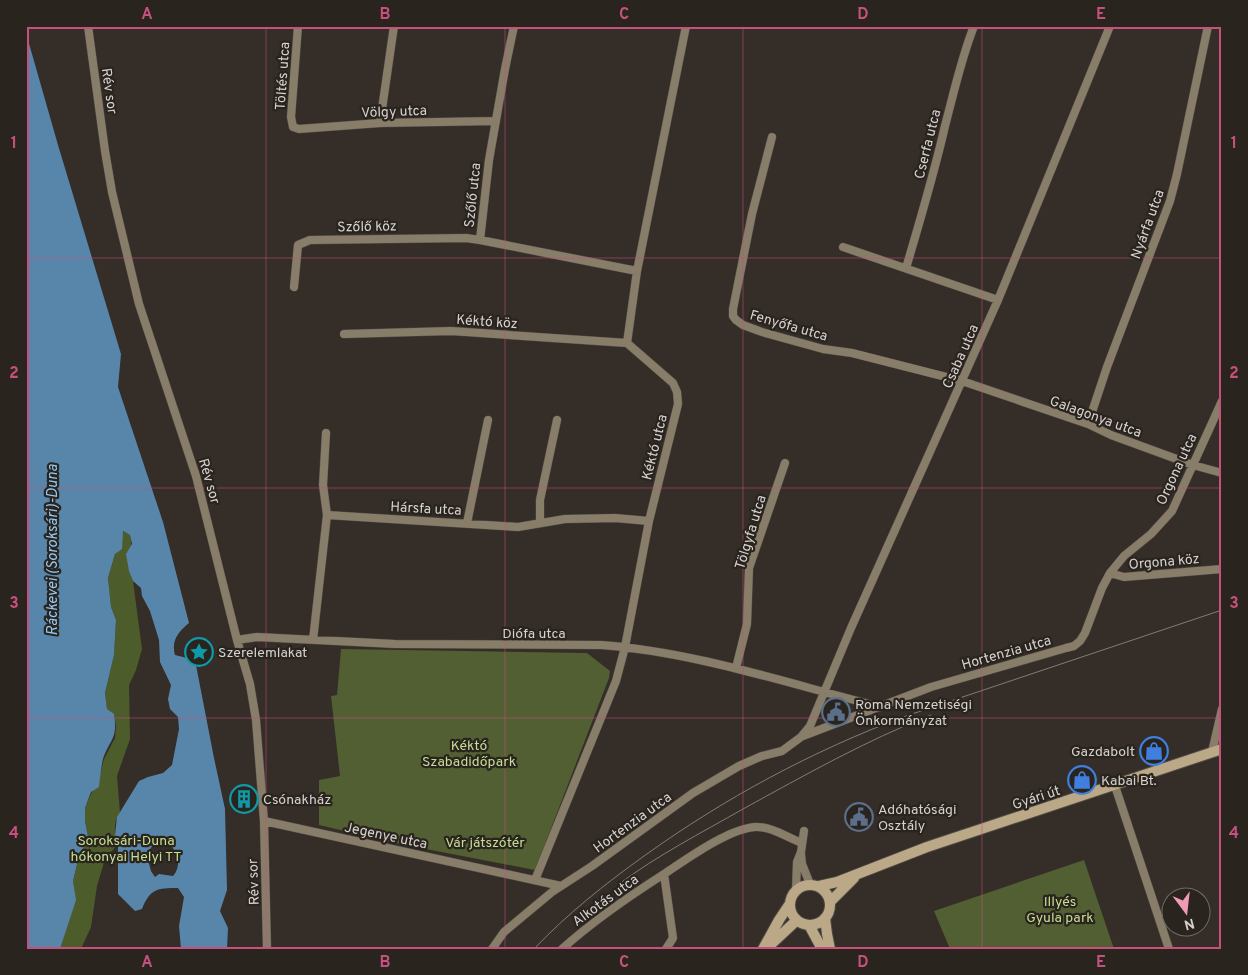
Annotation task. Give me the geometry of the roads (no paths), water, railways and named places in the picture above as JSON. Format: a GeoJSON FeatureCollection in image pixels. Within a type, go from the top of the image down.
{"type":"FeatureCollection","features":[{"type":"Feature","properties":{"kind":"street","name":"Rév sor"},"geometry":{"type":"LineString","coordinates":[[88,26],[106,159],[139,304],[196,476],[237,640],[250,684],[256,720],[264,822],[267,949]]}},
{"type":"Feature","properties":{"kind":"street","name":"Töltés utca"},"geometry":{"type":"LineString","coordinates":[[293,126],[291,117],[298,26]]}},
{"type":"Feature","properties":{"kind":"street"},"geometry":{"type":"LineString","coordinates":[[380,124],[394,26]]}},
{"type":"Feature","properties":{"kind":"street","name":"Szőlő utca"},"geometry":{"type":"LineString","coordinates":[[514,26],[504,69],[489,160],[480,240],[637,272]]}},
{"type":"Feature","properties":{"kind":"street"},"geometry":{"type":"LineString","coordinates":[[627,343],[637,272],[686,26]]}},
{"type":"Feature","properties":{"kind":"street","name":"Cserfa utca"},"geometry":{"type":"LineString","coordinates":[[906,268],[943,135],[956,78],[974,26]]}},
{"type":"Feature","properties":{"kind":"street","name":"Csaba utca"},"geometry":{"type":"LineString","coordinates":[[801,737],[810,726],[825,693],[851,628],[998,300],[1110,26]]}},
{"type":"Feature","properties":{"kind":"street","name":"Nyárfa utca"},"geometry":{"type":"LineString","coordinates":[[1088,424],[1106,367],[1170,201],[1208,26]]}},
{"type":"Feature","properties":{"kind":"street","name":"Völgy utca"},"geometry":{"type":"LineString","coordinates":[[293,126],[299,129],[496,120]]}},
{"type":"Feature","properties":{"kind":"street","name":"Fenyőfa utca"},"geometry":{"type":"LineString","coordinates":[[772,137],[752,214],[733,309],[733,316],[736,320],[743,325],[762,332],[824,349],[852,353],[962,381]]}},
{"type":"Feature","properties":{"kind":"street","name":"Szőlő köz"},"geometry":{"type":"LineString","coordinates":[[294,287],[298,245],[310,240],[466,238],[480,240]]}},
{"type":"Feature","properties":{"kind":"street"},"geometry":{"type":"LineString","coordinates":[[843,247],[998,300]]}},
{"type":"Feature","properties":{"kind":"street","name":"Kéktó köz"},"geometry":{"type":"LineString","coordinates":[[344,334],[451,331],[627,343]]}},
{"type":"Feature","properties":{"kind":"street","name":"Kéktó utca"},"geometry":{"type":"LineString","coordinates":[[535,880],[616,681],[625,647],[649,520],[678,404],[677,392],[673,383],[627,343]]}},
{"type":"Feature","properties":{"kind":"street","name":"Galagonya utca"},"geometry":{"type":"LineString","coordinates":[[962,381],[1088,424],[1111,435],[1222,474]]}},
{"type":"Feature","properties":{"kind":"street","name":"Orgona utca"},"geometry":{"type":"LineString","coordinates":[[1080,641],[1110,573],[1124,556],[1151,534],[1172,511],[1222,401]]}},
{"type":"Feature","properties":{"kind":"street"},"geometry":{"type":"LineString","coordinates":[[467,523],[488,420]]}},
{"type":"Feature","properties":{"kind":"street"},"geometry":{"type":"LineString","coordinates":[[540,522],[540,500],[558,420]]}},
{"type":"Feature","properties":{"kind":"street"},"geometry":{"type":"LineString","coordinates":[[313,640],[326,515],[323,485],[326,433]]}},
{"type":"Feature","properties":{"kind":"street","name":"Tölgyfa utca"},"geometry":{"type":"LineString","coordinates":[[736,668],[748,624],[749,568],[785,463]]}},
{"type":"Feature","properties":{"kind":"street","name":"Hársfa utca"},"geometry":{"type":"LineString","coordinates":[[326,515],[518,527],[565,519],[615,518],[649,520]]}},
{"type":"Feature","properties":{"kind":"street","name":"Orgona köz"},"geometry":{"type":"LineString","coordinates":[[1110,573],[1124,577],[1222,568]]}},
{"type":"Feature","properties":{"kind":"street","name":"Diófa utca"},"geometry":{"type":"LineString","coordinates":[[237,640],[257,637],[404,644],[601,645],[625,647],[736,668],[881,707]]}},
{"type":"Feature","properties":{"kind":"street","name":"Hortenzia utca"},"geometry":{"type":"LineString","coordinates":[[492,949],[504,932],[552,892],[657,821],[694,793],[739,766],[762,756],[782,751],[801,737],[931,687],[1074,646],[1080,641]]}},
{"type":"Feature","properties":{"kind":"street"},"geometry":{"type":"LineString","coordinates":[[1217,751],[1222,709]]}},
{"type":"Feature","properties":{"kind":"street","name":"Gyári út"},"geometry":{"type":"LineString","coordinates":[[814,885],[837,882],[936,844],[1217,751]]}},
{"type":"Feature","properties":{"kind":"street"},"geometry":{"type":"LineString","coordinates":[[1115,786],[1169,949]]}},
{"type":"Feature","properties":{"kind":"street","name":"Jegenye utca"},"geometry":{"type":"LineString","coordinates":[[264,822],[561,886]]}},
{"type":"Feature","properties":{"kind":"street","name":"Alkotás utca"},"geometry":{"type":"LineString","coordinates":[[562,949],[585,928],[643,886],[664,874],[684,859],[733,833],[758,827],[802,843]]}},
{"type":"Feature","properties":{"kind":"street"},"geometry":{"type":"LineString","coordinates":[[789,905],[792,915],[797,920],[809,925],[825,918],[830,908],[830,902],[824,890],[814,885],[802,864],[801,852],[804,832]]}},
{"type":"Feature","properties":{"kind":"street"},"geometry":{"type":"LineString","coordinates":[[796,890],[796,862],[801,852]]}},
{"type":"Feature","properties":{"kind":"street","name":"Gyári út"},"geometry":{"type":"LineString","coordinates":[[830,902],[859,873]]}},
{"type":"Feature","properties":{"kind":"street"},"geometry":{"type":"LineString","coordinates":[[664,874],[673,938],[666,949]]}},
{"type":"Feature","properties":{"kind":"street"},"geometry":{"type":"LineString","coordinates":[[765,949],[778,920],[789,905],[792,894],[800,887],[814,885]]}},
{"type":"Feature","properties":{"kind":"street"},"geometry":{"type":"LineString","coordinates":[[825,918],[830,949]]}},
{"type":"Feature","properties":{"kind":"street"},"geometry":{"type":"LineString","coordinates":[[765,949],[797,920]]}},
{"type":"Feature","properties":{"kind":"street"},"geometry":{"type":"LineString","coordinates":[[809,925],[822,949]]}},
{"type":"Feature","properties":{"kind":"water","name":"Ráckevei (Soroksári)-Duna"},"geometry":{"type":"Polygon","coordinates":[[[26,33],[121,354],[118,387],[163,522],[189,623],[176,637],[174,650],[175,655],[195,660],[225,809],[227,890],[220,911],[228,928],[227,949],[181,949],[179,926],[184,897],[178,888],[165,888],[155,891],[148,897],[142,909],[135,911],[118,894],[118,844],[115,835],[117,817],[139,781],[163,773],[172,765],[179,729],[178,717],[170,709],[168,699],[171,685],[160,662],[159,640],[150,611],[142,596],[141,588],[133,581],[129,571],[126,554],[132,544],[130,535],[123,531],[122,549],[115,554],[108,578],[111,607],[116,620],[114,655],[105,693],[107,709],[114,714],[115,729],[103,759],[99,787],[91,792],[85,808],[88,837],[78,860],[73,881],[76,900],[60,949],[26,949],[26,33]],[[164,838],[155,842],[147,856],[151,871],[155,877],[159,874],[173,876],[178,866],[175,851],[164,838]]]}},
{"type":"Feature","properties":{"kind":"tram line"},"geometry":{"type":"LineString","coordinates":[[534,949],[587,900],[644,856],[738,795],[803,760],[906,716],[1222,610]]}},
{"type":"Feature","properties":{"kind":"tram line"},"geometry":{"type":"LineString","coordinates":[[619,884],[649,863],[789,784],[859,747],[931,715]]}},
{"type":"Feature","properties":{"kind":"place","name":"Szerelemlakat"},"geometry":{"type":"Point","coordinates":[199,652]}},
{"type":"Feature","properties":{"kind":"place","name":"Roma Nemzetiségi Önkormányzat"},"geometry":{"type":"Point","coordinates":[836,712]}},
{"type":"Feature","properties":{"kind":"place","name":"Gazdabolt"},"geometry":{"type":"Point","coordinates":[1154,751]}},
{"type":"Feature","properties":{"kind":"place","name":"Kabai Bt."},"geometry":{"type":"Point","coordinates":[1082,780]}},
{"type":"Feature","properties":{"kind":"place","name":"Csónakház"},"geometry":{"type":"Point","coordinates":[244,799]}},
{"type":"Feature","properties":{"kind":"place","name":"Adóhatósági Osztály"},"geometry":{"type":"Point","coordinates":[859,817]}},
{"type":"Feature","properties":{"kind":"park label","name":"Kéktó Szabadidőpark"},"geometry":{"type":"Point","coordinates":[469,754]}},
{"type":"Feature","properties":{"kind":"park label","name":"Vár játszótér"},"geometry":{"type":"Point","coordinates":[485,842]}},
{"type":"Feature","properties":{"kind":"park label","name":"Soroksári-Duna hókonyai Helyi TT"},"geometry":{"type":"Point","coordinates":[126,848]}},
{"type":"Feature","properties":{"kind":"park label","name":"Illyés Gyula park"},"geometry":{"type":"Point","coordinates":[1060,910]}}]}
